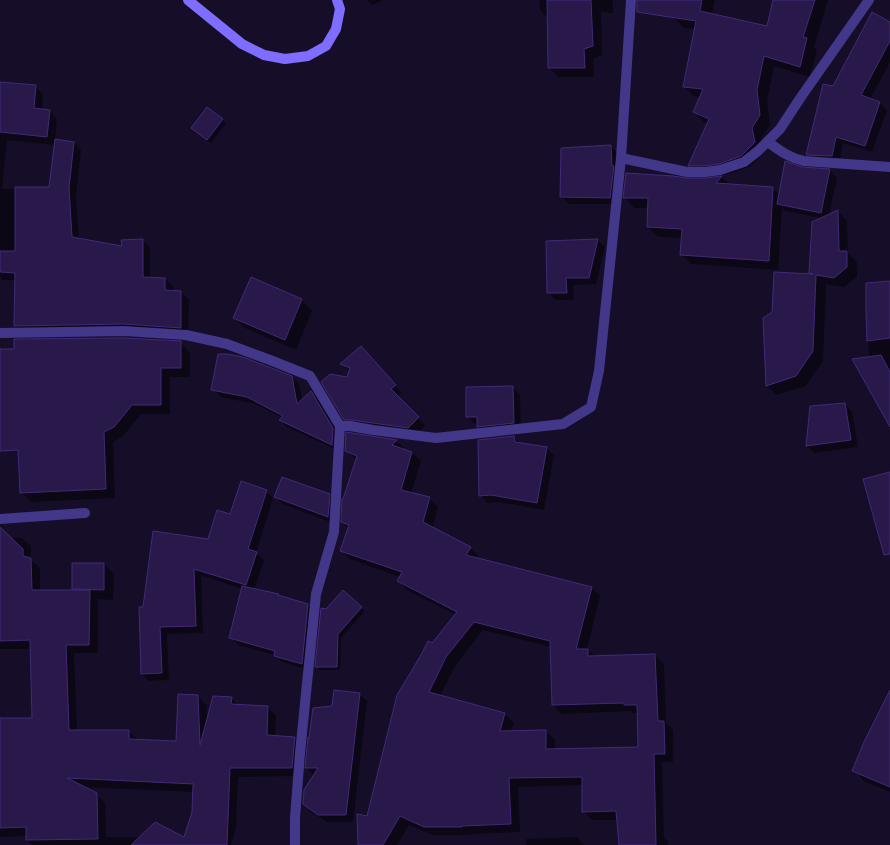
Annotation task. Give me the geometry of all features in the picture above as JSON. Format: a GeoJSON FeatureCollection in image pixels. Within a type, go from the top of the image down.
{"type":"FeatureCollection","features":[{"type":"Feature","properties":{"kind":"street"},"geometry":{"type":"LineString","coordinates":[[188,0],[242,44],[264,55],[285,59],[308,56],[326,46],[336,29],[340,9],[338,0]]}},
{"type":"Feature","properties":{"kind":"street"},"geometry":{"type":"LineString","coordinates":[[340,426],[350,426],[436,438],[564,424],[591,407],[599,371],[621,158],[631,0]]}},
{"type":"Feature","properties":{"kind":"street"},"geometry":{"type":"LineString","coordinates":[[621,158],[687,172],[720,170],[744,162],[768,142],[780,129],[869,0]]}},
{"type":"Feature","properties":{"kind":"street"},"geometry":{"type":"LineString","coordinates":[[768,142],[788,156],[804,161],[890,167]]}},
{"type":"Feature","properties":{"kind":"street"},"geometry":{"type":"LineString","coordinates":[[0,333],[124,331],[186,335],[227,344],[310,376],[340,426],[334,532],[316,594],[300,753],[295,818],[295,845]]}},
{"type":"Feature","properties":{"kind":"street"},"geometry":{"type":"LineString","coordinates":[[0,519],[85,513]]}},
{"type":"Feature","properties":{"kind":"building"},"geometry":{"type":"Polygon","coordinates":[[[547,0],[591,0],[593,46],[584,49],[585,68],[548,68],[547,0]]]}},
{"type":"Feature","properties":{"kind":"building"},"geometry":{"type":"Polygon","coordinates":[[[637,0],[702,0],[700,11],[767,26],[773,0],[815,0],[803,37],[807,38],[800,67],[764,56],[757,90],[760,115],[752,128],[755,142],[741,156],[719,164],[688,166],[709,119],[693,112],[703,89],[683,87],[696,21],[637,12],[637,0]]]}},
{"type":"Feature","properties":{"kind":"building"},"geometry":{"type":"Polygon","coordinates":[[[872,12],[890,22],[890,41],[861,95],[880,102],[865,146],[836,137],[832,156],[806,155],[823,84],[833,86],[872,12]]]}},
{"type":"Feature","properties":{"kind":"building"},"geometry":{"type":"Polygon","coordinates":[[[0,82],[36,85],[34,108],[50,110],[47,137],[0,132],[0,82]]]}},
{"type":"Feature","properties":{"kind":"building"},"geometry":{"type":"Polygon","coordinates":[[[207,107],[223,119],[207,140],[191,128],[207,107]]]}},
{"type":"Feature","properties":{"kind":"building"},"geometry":{"type":"Polygon","coordinates":[[[55,139],[74,142],[69,188],[72,237],[122,246],[121,240],[143,239],[143,277],[165,278],[165,290],[181,291],[181,328],[124,324],[14,326],[15,273],[0,272],[0,251],[15,251],[15,187],[49,187],[55,139]]]}},
{"type":"Feature","properties":{"kind":"building"},"geometry":{"type":"Polygon","coordinates":[[[611,145],[612,166],[614,166],[610,198],[560,197],[561,148],[611,145]]]}},
{"type":"Feature","properties":{"kind":"building"},"geometry":{"type":"Polygon","coordinates":[[[785,161],[802,167],[830,169],[821,213],[777,204],[785,161]]]}},
{"type":"Feature","properties":{"kind":"building"},"geometry":{"type":"Polygon","coordinates":[[[626,173],[687,178],[722,176],[716,183],[773,187],[769,261],[680,255],[682,229],[647,227],[648,198],[623,198],[626,173]]]}},
{"type":"Feature","properties":{"kind":"building"},"geometry":{"type":"Polygon","coordinates":[[[838,210],[839,251],[847,251],[847,267],[834,278],[816,275],[813,351],[796,376],[766,386],[763,318],[772,312],[774,272],[813,274],[809,273],[812,222],[838,210]]]}},
{"type":"Feature","properties":{"kind":"building"},"geometry":{"type":"Polygon","coordinates":[[[598,239],[589,278],[566,278],[567,293],[547,293],[546,241],[598,239]]]}},
{"type":"Feature","properties":{"kind":"building"},"geometry":{"type":"Polygon","coordinates":[[[251,277],[302,299],[285,340],[233,318],[251,277]]]}},
{"type":"Feature","properties":{"kind":"building"},"geometry":{"type":"Polygon","coordinates":[[[890,281],[890,338],[867,341],[866,283],[890,281]]]}},
{"type":"Feature","properties":{"kind":"building"},"geometry":{"type":"Polygon","coordinates":[[[124,338],[181,341],[181,368],[161,368],[161,405],[132,405],[114,427],[104,432],[106,489],[20,493],[18,450],[0,451],[0,349],[14,349],[14,339],[124,338]]]}},
{"type":"Feature","properties":{"kind":"building"},"geometry":{"type":"Polygon","coordinates":[[[361,346],[396,385],[391,389],[419,417],[408,428],[344,420],[321,382],[330,374],[347,377],[350,368],[340,364],[361,346]]]}},
{"type":"Feature","properties":{"kind":"building"},"geometry":{"type":"Polygon","coordinates":[[[218,354],[243,357],[292,376],[297,404],[311,391],[333,428],[332,445],[279,420],[283,416],[247,397],[211,390],[218,354]]]}},
{"type":"Feature","properties":{"kind":"building"},"geometry":{"type":"Polygon","coordinates":[[[881,355],[890,372],[890,427],[852,359],[881,355]]]}},
{"type":"Feature","properties":{"kind":"building"},"geometry":{"type":"Polygon","coordinates":[[[513,386],[514,423],[477,427],[477,417],[466,417],[466,387],[513,386]]]}},
{"type":"Feature","properties":{"kind":"building"},"geometry":{"type":"Polygon","coordinates":[[[845,403],[851,440],[806,446],[810,406],[845,403]]]}},
{"type":"Feature","properties":{"kind":"building"},"geometry":{"type":"Polygon","coordinates":[[[346,432],[397,440],[392,445],[412,452],[401,490],[430,497],[423,522],[471,547],[466,555],[592,587],[576,649],[588,649],[588,656],[655,654],[658,721],[664,721],[665,754],[654,754],[656,845],[619,845],[616,811],[582,812],[582,777],[509,778],[511,824],[462,827],[424,827],[400,816],[383,845],[358,845],[357,814],[367,816],[397,695],[428,641],[432,643],[457,612],[397,581],[402,572],[340,551],[349,525],[341,522],[342,499],[357,456],[345,451],[346,432]],[[474,622],[446,657],[429,692],[505,713],[500,731],[546,730],[546,749],[638,747],[637,705],[624,705],[624,703],[552,705],[550,641],[474,622]]]}},
{"type":"Feature","properties":{"kind":"building"},"geometry":{"type":"Polygon","coordinates":[[[514,436],[515,442],[547,447],[537,503],[491,495],[479,496],[478,440],[514,436]]]}},
{"type":"Feature","properties":{"kind":"building"},"geometry":{"type":"Polygon","coordinates":[[[890,472],[890,554],[884,555],[863,479],[890,472]]]}},
{"type":"Feature","properties":{"kind":"building"},"geometry":{"type":"Polygon","coordinates":[[[282,477],[330,494],[328,517],[274,497],[282,477]]]}},
{"type":"Feature","properties":{"kind":"building"},"geometry":{"type":"Polygon","coordinates":[[[241,481],[267,490],[248,549],[257,552],[246,585],[194,569],[196,626],[160,627],[162,673],[141,674],[139,607],[143,607],[153,531],[208,539],[217,510],[230,514],[241,481]]]}},
{"type":"Feature","properties":{"kind":"building"},"geometry":{"type":"Polygon","coordinates":[[[0,527],[23,549],[23,556],[31,558],[32,590],[90,590],[89,645],[66,645],[69,730],[129,730],[129,739],[176,741],[178,694],[198,695],[200,745],[213,696],[232,697],[231,704],[268,706],[267,735],[295,737],[292,768],[230,768],[227,845],[131,845],[155,822],[184,837],[192,812],[194,784],[67,778],[97,793],[98,839],[26,840],[26,827],[0,828],[0,718],[32,718],[30,640],[0,641],[0,527]]]}},
{"type":"Feature","properties":{"kind":"building"},"geometry":{"type":"Polygon","coordinates":[[[72,563],[104,563],[104,590],[72,589],[72,563]]]}},
{"type":"Feature","properties":{"kind":"building"},"geometry":{"type":"Polygon","coordinates":[[[242,586],[279,594],[278,595],[308,604],[302,664],[274,656],[275,651],[229,638],[242,586]]]}},
{"type":"Feature","properties":{"kind":"building"},"geometry":{"type":"Polygon","coordinates":[[[343,590],[362,607],[338,634],[337,667],[315,667],[321,608],[326,609],[343,590]]]}},
{"type":"Feature","properties":{"kind":"building"},"geometry":{"type":"Polygon","coordinates":[[[334,690],[360,693],[346,815],[318,815],[303,804],[304,790],[318,768],[305,768],[308,737],[309,738],[313,708],[332,706],[334,690]]]}},
{"type":"Feature","properties":{"kind":"building"},"geometry":{"type":"Polygon","coordinates":[[[890,690],[890,787],[852,771],[864,742],[890,690]]]}}]}
